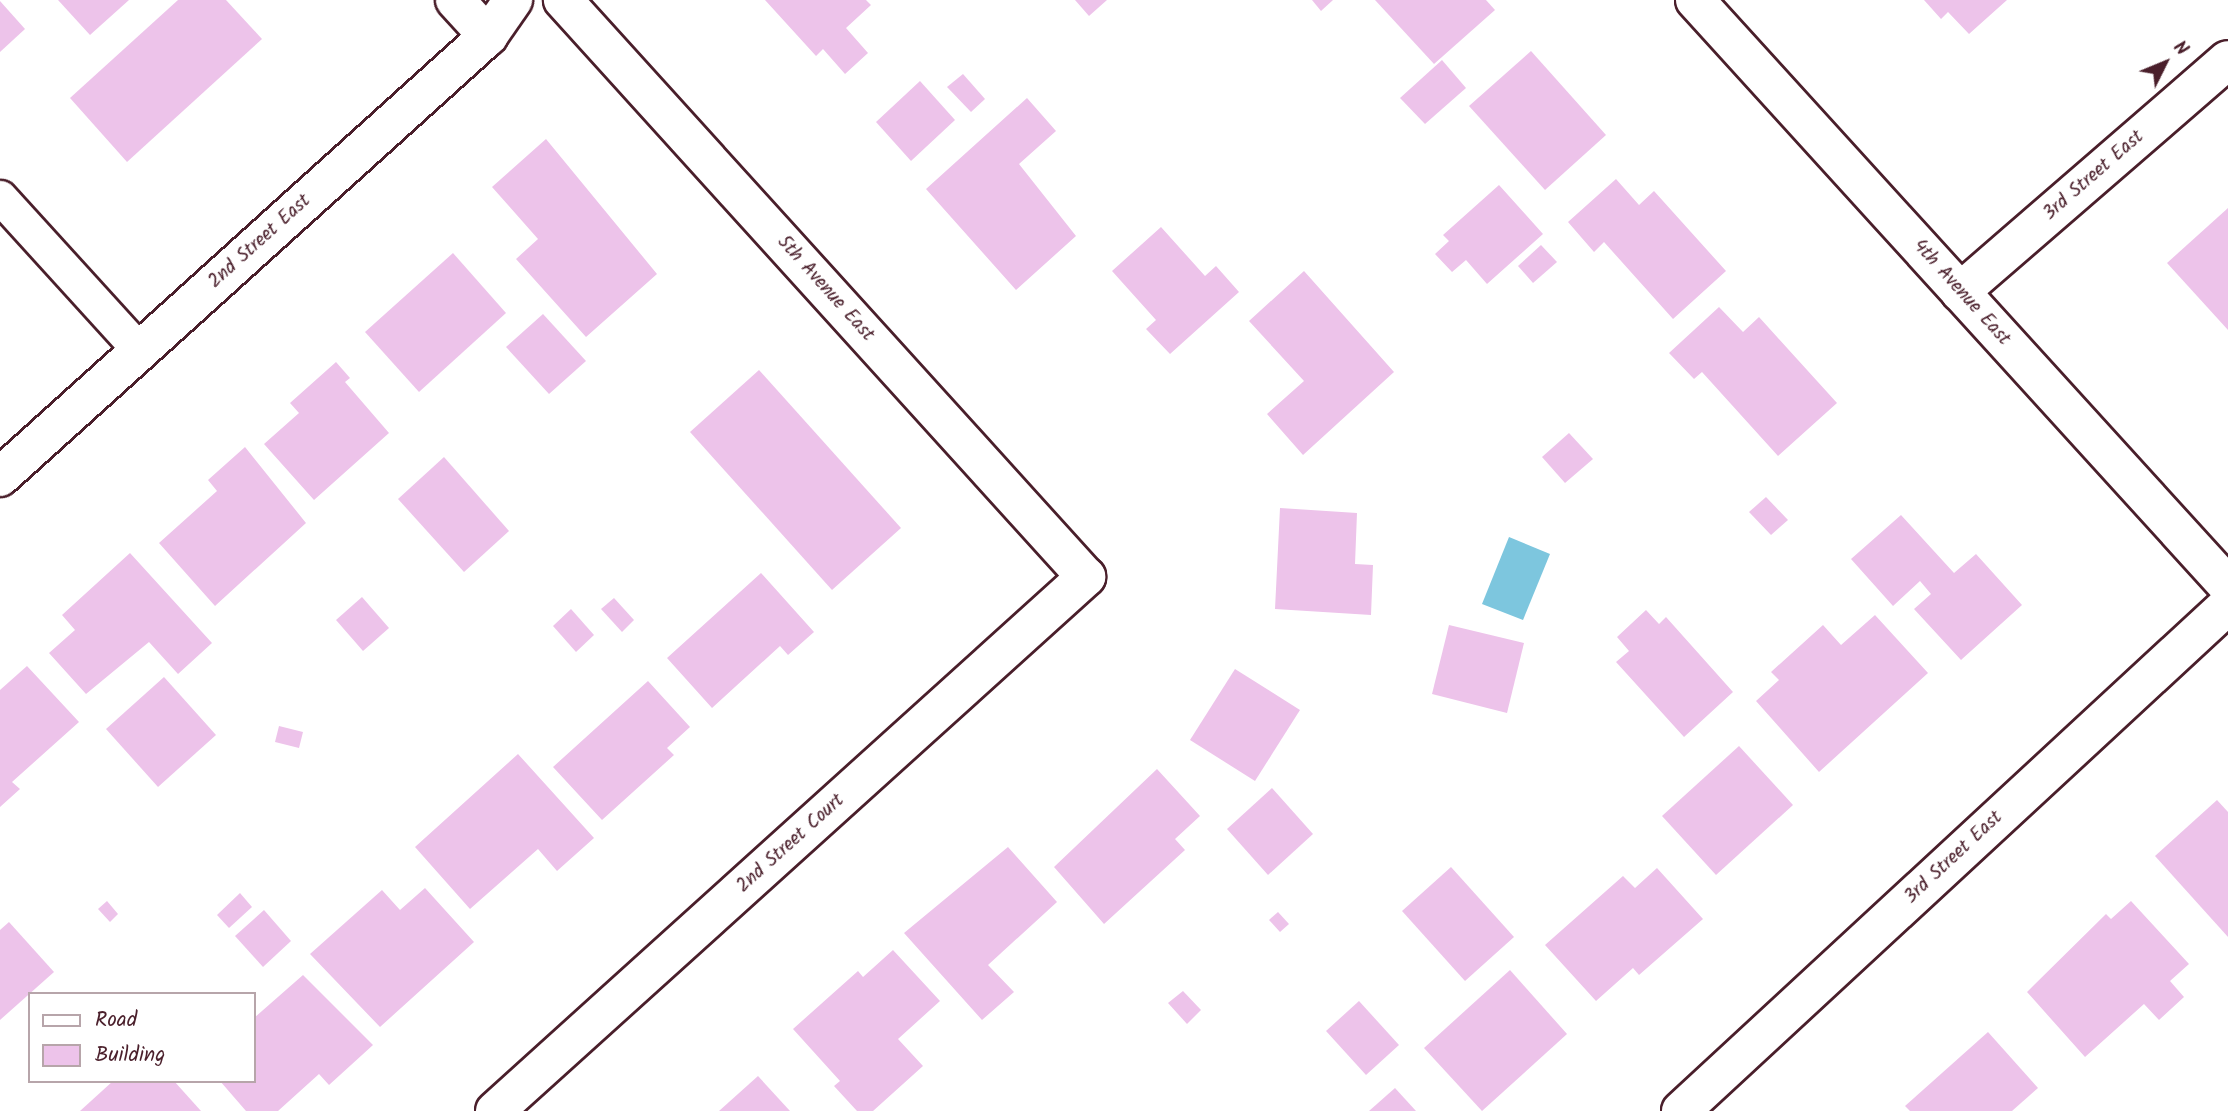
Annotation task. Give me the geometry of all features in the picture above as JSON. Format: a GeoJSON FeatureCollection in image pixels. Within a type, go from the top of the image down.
{"type":"FeatureCollection","features":[{"type":"Feature","properties":{"kind":"street"},"geometry":{"type":"LineString","coordinates":[[455,0],[488,36]]}},
{"type":"Feature","properties":{"kind":"street","name":"2nd Street East"},"geometry":{"type":"LineString","coordinates":[[0,477],[488,36],[513,0]]}},
{"type":"Feature","properties":{"kind":"street","name":"5th Avenue East"},"geometry":{"type":"LineString","coordinates":[[563,0],[1086,577]]}},
{"type":"Feature","properties":{"kind":"street","name":"4th Avenue East"},"geometry":{"type":"LineString","coordinates":[[1695,0],[2228,586]]}},
{"type":"Feature","properties":{"kind":"street","name":"3rd Street East"},"geometry":{"type":"LineString","coordinates":[[1960,292],[2228,60]]}},
{"type":"Feature","properties":{"kind":"street","name":"2nd Street Court"},"geometry":{"type":"LineString","coordinates":[[495,1111],[1086,577]]}},
{"type":"Feature","properties":{"kind":"street","name":"3rd Street East"},"geometry":{"type":"LineString","coordinates":[[1681,1111],[2228,605]]}},
{"type":"Feature","properties":{"kind":"lane"},"geometry":{"type":"LineString","coordinates":[[0,197],[140,351]]}},
{"type":"Feature","properties":{"kind":"water"},"geometry":{"type":"Polygon","coordinates":[[[1509,537],[1550,554],[1523,620],[1482,604],[1509,537]]]}},
{"type":"Feature","properties":{"kind":"building"},"geometry":{"type":"Polygon","coordinates":[[[58,0],[129,0],[90,35],[58,0]]]}},
{"type":"Feature","properties":{"kind":"building"},"geometry":{"type":"Polygon","coordinates":[[[178,0],[226,0],[262,39],[127,162],[70,98],[178,0]]]}},
{"type":"Feature","properties":{"kind":"building"},"geometry":{"type":"Polygon","coordinates":[[[765,0],[866,0],[871,5],[846,28],[868,53],[845,74],[823,49],[816,56],[765,0]]]}},
{"type":"Feature","properties":{"kind":"building"},"geometry":{"type":"Polygon","coordinates":[[[1075,0],[1107,0],[1089,16],[1075,0]]]}},
{"type":"Feature","properties":{"kind":"building"},"geometry":{"type":"Polygon","coordinates":[[[1312,0],[1333,0],[1321,11],[1312,0]]]}},
{"type":"Feature","properties":{"kind":"building"},"geometry":{"type":"Polygon","coordinates":[[[1375,0],[1486,0],[1495,10],[1434,64],[1375,0]]]}},
{"type":"Feature","properties":{"kind":"building"},"geometry":{"type":"Polygon","coordinates":[[[1924,0],[2007,0],[1969,34],[1948,12],[1941,19],[1924,0]]]}},
{"type":"Feature","properties":{"kind":"building"},"geometry":{"type":"Polygon","coordinates":[[[0,1],[25,29],[0,52],[0,1]]]}},
{"type":"Feature","properties":{"kind":"building"},"geometry":{"type":"Polygon","coordinates":[[[1531,51],[1606,135],[1545,190],[1469,106],[1531,51]]]}},
{"type":"Feature","properties":{"kind":"building"},"geometry":{"type":"Polygon","coordinates":[[[1442,60],[1466,88],[1425,124],[1400,98],[1442,60]]]}},
{"type":"Feature","properties":{"kind":"building"},"geometry":{"type":"Polygon","coordinates":[[[963,74],[985,99],[971,112],[947,87],[963,74]]]}},
{"type":"Feature","properties":{"kind":"building"},"geometry":{"type":"Polygon","coordinates":[[[920,81],[955,120],[911,161],[876,122],[920,81]]]}},
{"type":"Feature","properties":{"kind":"building"},"geometry":{"type":"Polygon","coordinates":[[[1027,98],[1056,131],[1019,164],[1076,236],[1016,290],[926,189],[1027,98]]]}},
{"type":"Feature","properties":{"kind":"building"},"geometry":{"type":"Polygon","coordinates":[[[546,139],[657,274],[586,337],[516,259],[538,239],[492,187],[546,139]]]}},
{"type":"Feature","properties":{"kind":"building"},"geometry":{"type":"Polygon","coordinates":[[[1616,179],[1639,205],[1654,191],[1726,271],[1673,319],[1604,242],[1594,252],[1568,222],[1616,179]]]}},
{"type":"Feature","properties":{"kind":"building"},"geometry":{"type":"Polygon","coordinates":[[[1499,185],[1543,234],[1487,284],[1466,260],[1452,272],[1435,254],[1449,241],[1443,235],[1499,185]]]}},
{"type":"Feature","properties":{"kind":"building"},"geometry":{"type":"Polygon","coordinates":[[[2228,208],[2228,330],[2167,263],[2228,208]]]}},
{"type":"Feature","properties":{"kind":"building"},"geometry":{"type":"Polygon","coordinates":[[[1161,227],[1205,276],[1216,266],[1239,292],[1170,354],[1146,329],[1156,320],[1112,271],[1161,227]]]}},
{"type":"Feature","properties":{"kind":"building"},"geometry":{"type":"Polygon","coordinates":[[[1541,245],[1557,262],[1533,283],[1518,266],[1541,245]]]}},
{"type":"Feature","properties":{"kind":"building"},"geometry":{"type":"Polygon","coordinates":[[[453,253],[506,313],[419,392],[365,332],[453,253]]]}},
{"type":"Feature","properties":{"kind":"building"},"geometry":{"type":"Polygon","coordinates":[[[1304,271],[1394,372],[1303,455],[1267,414],[1304,381],[1249,321],[1304,271]]]}},
{"type":"Feature","properties":{"kind":"building"},"geometry":{"type":"Polygon","coordinates":[[[1719,307],[1743,332],[1759,317],[1837,403],[1778,456],[1702,372],[1694,379],[1669,353],[1719,307]]]}},
{"type":"Feature","properties":{"kind":"building"},"geometry":{"type":"Polygon","coordinates":[[[543,314],[586,361],[549,394],[506,347],[543,314]]]}},
{"type":"Feature","properties":{"kind":"building"},"geometry":{"type":"Polygon","coordinates":[[[336,362],[350,378],[345,382],[389,433],[314,500],[264,444],[299,413],[290,403],[336,362]]]}},
{"type":"Feature","properties":{"kind":"building"},"geometry":{"type":"Polygon","coordinates":[[[759,370],[901,528],[832,590],[690,432],[759,370]]]}},
{"type":"Feature","properties":{"kind":"building"},"geometry":{"type":"Polygon","coordinates":[[[1569,433],[1593,459],[1565,483],[1542,457],[1569,433]]]}},
{"type":"Feature","properties":{"kind":"building"},"geometry":{"type":"Polygon","coordinates":[[[245,447],[306,523],[215,606],[159,543],[217,491],[208,480],[245,447]]]}},
{"type":"Feature","properties":{"kind":"building"},"geometry":{"type":"Polygon","coordinates":[[[444,457],[509,531],[464,572],[398,499],[444,457]]]}},
{"type":"Feature","properties":{"kind":"building"},"geometry":{"type":"Polygon","coordinates":[[[1766,497],[1788,520],[1771,535],[1749,512],[1766,497]]]}},
{"type":"Feature","properties":{"kind":"building"},"geometry":{"type":"Polygon","coordinates":[[[1280,508],[1357,513],[1355,564],[1373,565],[1371,615],[1275,609],[1280,508]]]}},
{"type":"Feature","properties":{"kind":"building"},"geometry":{"type":"Polygon","coordinates":[[[1901,515],[1954,573],[1976,554],[2022,605],[1961,660],[1914,609],[1931,594],[1920,581],[1893,606],[1851,559],[1901,515]]]}},
{"type":"Feature","properties":{"kind":"building"},"geometry":{"type":"Polygon","coordinates":[[[130,553],[212,643],[178,674],[149,642],[86,694],[49,653],[75,630],[62,615],[130,553]]]}},
{"type":"Feature","properties":{"kind":"building"},"geometry":{"type":"Polygon","coordinates":[[[761,573],[814,632],[788,655],[780,646],[712,708],[667,658],[761,573]]]}},
{"type":"Feature","properties":{"kind":"building"},"geometry":{"type":"Polygon","coordinates":[[[362,597],[389,628],[363,651],[336,620],[362,597]]]}},
{"type":"Feature","properties":{"kind":"building"},"geometry":{"type":"Polygon","coordinates":[[[614,598],[634,620],[622,632],[601,609],[614,598]]]}},
{"type":"Feature","properties":{"kind":"building"},"geometry":{"type":"Polygon","coordinates":[[[571,609],[594,635],[576,652],[553,626],[571,609]]]}},
{"type":"Feature","properties":{"kind":"building"},"geometry":{"type":"Polygon","coordinates":[[[1646,610],[1659,624],[1666,617],[1733,692],[1684,737],[1616,662],[1629,651],[1617,637],[1646,610]]]}},
{"type":"Feature","properties":{"kind":"building"},"geometry":{"type":"Polygon","coordinates":[[[1875,615],[1928,673],[1819,772],[1756,701],[1779,680],[1771,672],[1823,625],[1841,645],[1875,615]]]}},
{"type":"Feature","properties":{"kind":"building"},"geometry":{"type":"Polygon","coordinates":[[[1449,625],[1524,643],[1507,713],[1432,694],[1449,625]]]}},
{"type":"Feature","properties":{"kind":"building"},"geometry":{"type":"Polygon","coordinates":[[[27,666],[79,722],[12,782],[20,789],[0,807],[0,690],[27,666]]]}},
{"type":"Feature","properties":{"kind":"building"},"geometry":{"type":"Polygon","coordinates":[[[1235,669],[1300,710],[1255,781],[1190,740],[1235,669]]]}},
{"type":"Feature","properties":{"kind":"building"},"geometry":{"type":"Polygon","coordinates":[[[164,677],[216,735],[158,787],[106,729],[164,677]]]}},
{"type":"Feature","properties":{"kind":"building"},"geometry":{"type":"Polygon","coordinates":[[[648,681],[690,727],[667,748],[674,755],[602,820],[553,767],[648,681]]]}},
{"type":"Feature","properties":{"kind":"building"},"geometry":{"type":"Polygon","coordinates":[[[279,726],[303,732],[299,748],[275,742],[279,726]]]}},
{"type":"Feature","properties":{"kind":"building"},"geometry":{"type":"Polygon","coordinates":[[[1739,746],[1793,805],[1716,875],[1662,816],[1739,746]]]}},
{"type":"Feature","properties":{"kind":"building"},"geometry":{"type":"Polygon","coordinates":[[[518,754],[594,838],[557,871],[538,849],[470,909],[415,847],[518,754]]]}},
{"type":"Feature","properties":{"kind":"building"},"geometry":{"type":"Polygon","coordinates":[[[1157,769],[1200,816],[1175,839],[1185,850],[1104,924],[1054,867],[1157,769]]]}},
{"type":"Feature","properties":{"kind":"building"},"geometry":{"type":"Polygon","coordinates":[[[1272,788],[1313,834],[1268,875],[1227,829],[1272,788]]]}},
{"type":"Feature","properties":{"kind":"building"},"geometry":{"type":"Polygon","coordinates":[[[2217,800],[2228,812],[2228,937],[2155,856],[2217,800]]]}},
{"type":"Feature","properties":{"kind":"building"},"geometry":{"type":"Polygon","coordinates":[[[1008,847],[1057,902],[988,965],[1014,992],[982,1020],[904,933],[1008,847]]]}},
{"type":"Feature","properties":{"kind":"building"},"geometry":{"type":"Polygon","coordinates":[[[1451,867],[1514,937],[1465,981],[1402,911],[1451,867]]]}},
{"type":"Feature","properties":{"kind":"building"},"geometry":{"type":"Polygon","coordinates":[[[1657,868],[1703,919],[1639,975],[1633,968],[1596,1001],[1545,945],[1623,876],[1635,888],[1657,868]]]}},
{"type":"Feature","properties":{"kind":"building"},"geometry":{"type":"Polygon","coordinates":[[[425,888],[474,942],[380,1027],[310,954],[382,890],[400,910],[425,888]]]}},
{"type":"Feature","properties":{"kind":"building"},"geometry":{"type":"Polygon","coordinates":[[[240,893],[252,907],[229,928],[217,915],[240,893]]]}},
{"type":"Feature","properties":{"kind":"building"},"geometry":{"type":"Polygon","coordinates":[[[107,901],[118,914],[110,922],[98,909],[107,901]]]}},
{"type":"Feature","properties":{"kind":"building"},"geometry":{"type":"Polygon","coordinates":[[[2131,901],[2189,964],[2170,981],[2184,997],[2159,1020],[2144,1004],[2085,1057],[2027,992],[2106,914],[2111,919],[2131,901]]]}},
{"type":"Feature","properties":{"kind":"building"},"geometry":{"type":"Polygon","coordinates":[[[264,910],[291,941],[263,967],[235,936],[264,910]]]}},
{"type":"Feature","properties":{"kind":"building"},"geometry":{"type":"Polygon","coordinates":[[[1278,912],[1289,924],[1280,932],[1269,920],[1278,912]]]}},
{"type":"Feature","properties":{"kind":"building"},"geometry":{"type":"Polygon","coordinates":[[[9,922],[54,972],[32,992],[28,992],[28,995],[0,1020],[0,930],[9,922]]]}},
{"type":"Feature","properties":{"kind":"building"},"geometry":{"type":"Polygon","coordinates":[[[893,950],[940,1001],[898,1039],[923,1066],[873,1111],[857,1111],[834,1086],[840,1081],[793,1029],[858,971],[863,977],[893,950]]]}},
{"type":"Feature","properties":{"kind":"building"},"geometry":{"type":"Polygon","coordinates":[[[1510,970],[1567,1034],[1482,1111],[1424,1048],[1510,970]]]}},
{"type":"Feature","properties":{"kind":"building"},"geometry":{"type":"Polygon","coordinates":[[[303,975],[373,1045],[329,1085],[319,1074],[278,1111],[246,1111],[222,1083],[256,1083],[256,1016],[303,975]]]}},
{"type":"Feature","properties":{"kind":"building"},"geometry":{"type":"Polygon","coordinates":[[[1183,991],[1201,1010],[1187,1024],[1168,1003],[1183,991]]]}},
{"type":"Feature","properties":{"kind":"building"},"geometry":{"type":"Polygon","coordinates":[[[1359,1001],[1399,1045],[1366,1075],[1326,1031],[1359,1001]]]}},
{"type":"Feature","properties":{"kind":"building"},"geometry":{"type":"Polygon","coordinates":[[[1988,1032],[2038,1088],[2012,1111],[1910,1111],[1905,1106],[1988,1032]]]}},
{"type":"Feature","properties":{"kind":"building"},"geometry":{"type":"Polygon","coordinates":[[[758,1076],[790,1111],[719,1111],[758,1076]]]}},
{"type":"Feature","properties":{"kind":"building"},"geometry":{"type":"Polygon","coordinates":[[[111,1083],[176,1083],[201,1111],[80,1111],[111,1083]]]}},
{"type":"Feature","properties":{"kind":"building"},"geometry":{"type":"Polygon","coordinates":[[[1395,1088],[1416,1111],[1369,1111],[1395,1088]]]}}]}
